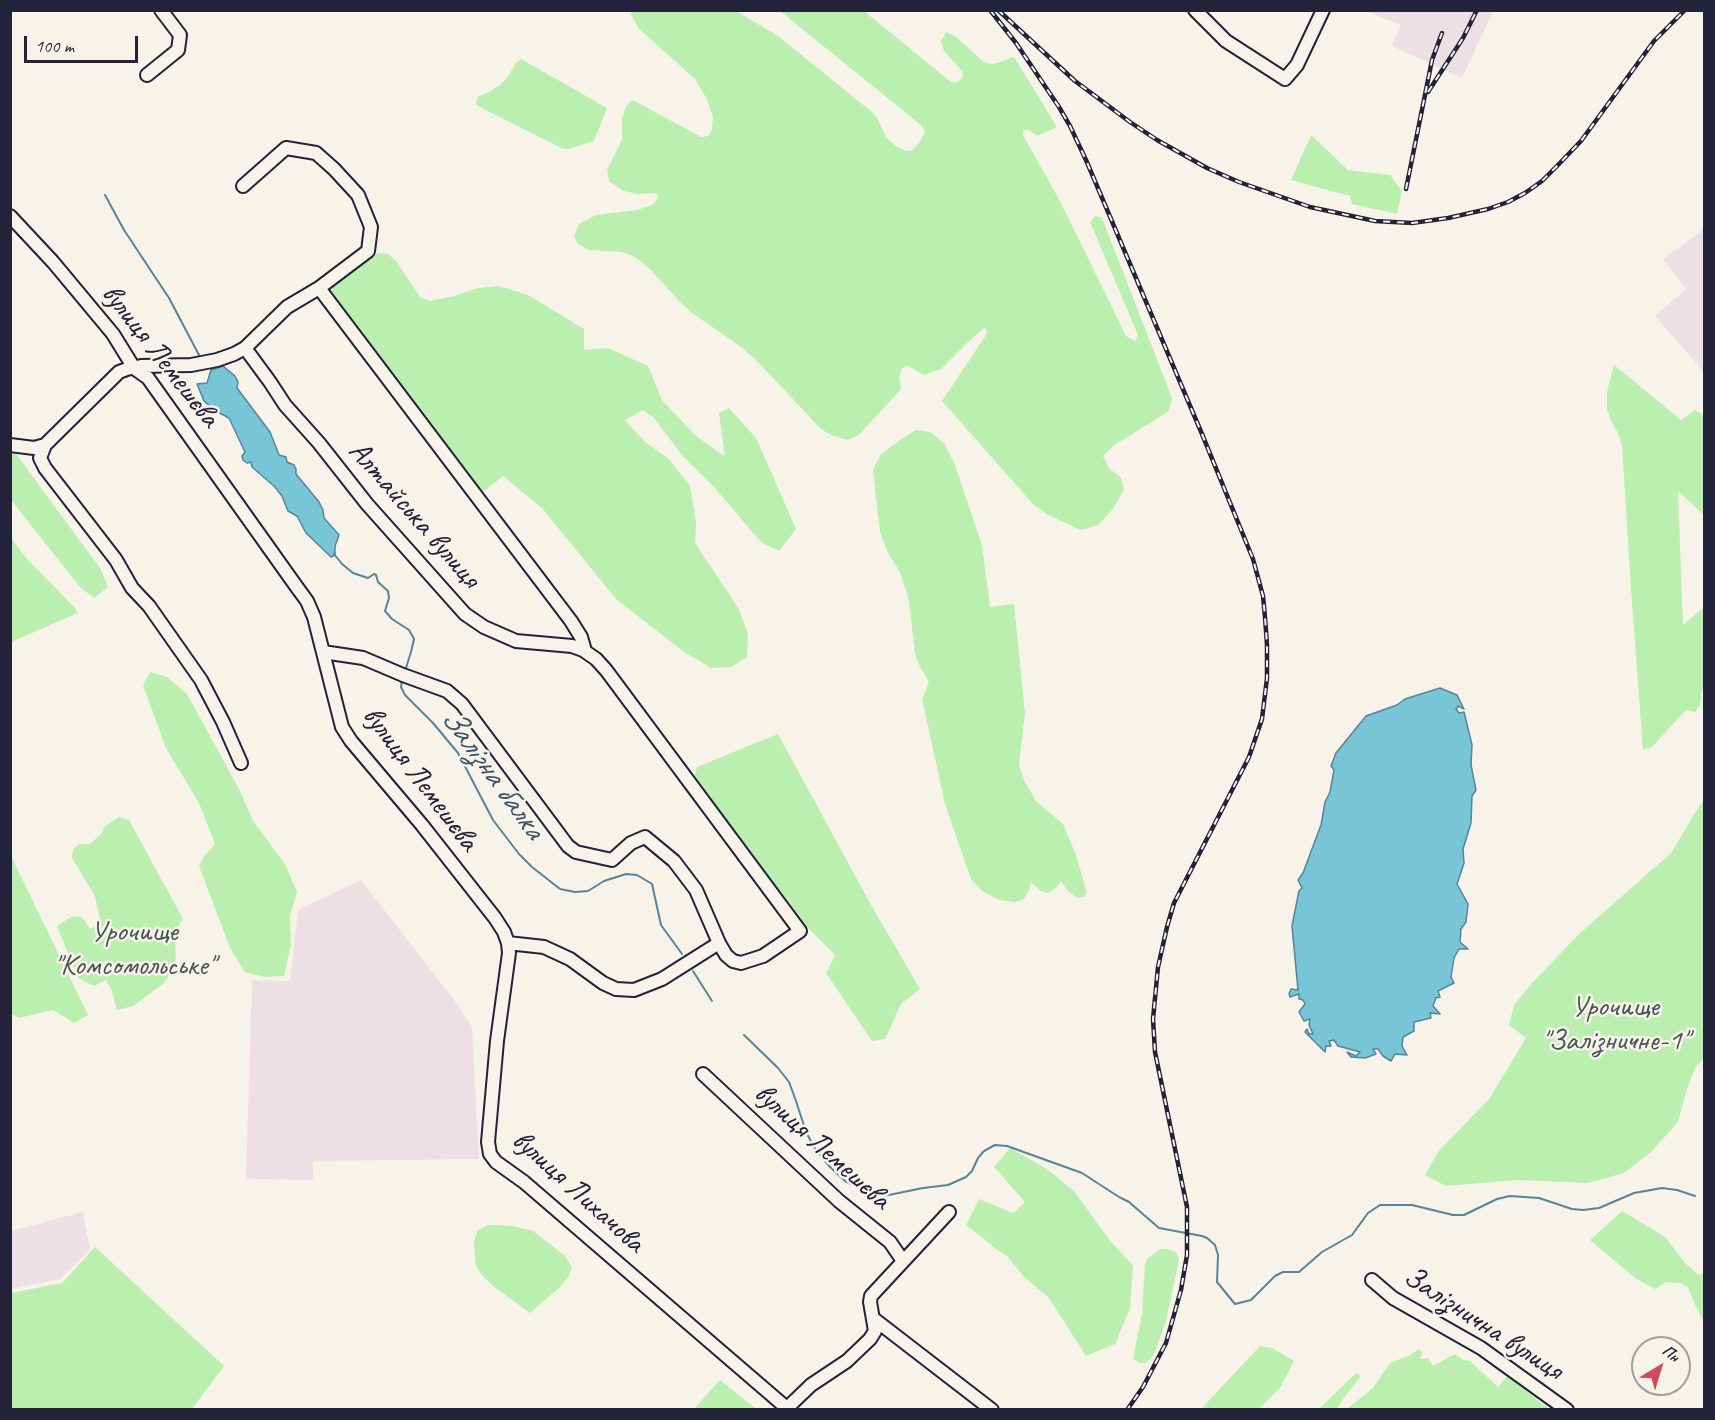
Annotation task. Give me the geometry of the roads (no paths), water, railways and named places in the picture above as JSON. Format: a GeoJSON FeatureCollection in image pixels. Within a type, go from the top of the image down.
{"type":"FeatureCollection","features":[{"type":"Feature","properties":{"kind":"street"},"geometry":{"type":"LineString","coordinates":[[147,75],[178,50],[180,35],[161,10]]}},
{"type":"Feature","properties":{"kind":"street"},"geometry":{"type":"LineString","coordinates":[[1195,10],[1226,41],[1285,79],[1297,65],[1323,10]]}},
{"type":"Feature","properties":{"kind":"street"},"geometry":{"type":"LineString","coordinates":[[241,763],[201,680],[149,606],[132,588],[116,560],[45,468],[40,458],[45,445],[119,372],[141,366],[191,365],[234,354],[245,348],[287,307],[319,288],[368,251],[371,227],[358,195],[316,153],[286,148],[243,186]]}},
{"type":"Feature","properties":{"kind":"street","name":"вулиця Лемешєва"},"geometry":{"type":"LineString","coordinates":[[10,216],[53,262],[113,334],[134,368],[148,378],[302,594],[314,617],[342,728],[495,918],[508,943]]}},
{"type":"Feature","properties":{"kind":"street","name":"Алтайська вулиця"},"geometry":{"type":"LineString","coordinates":[[319,288],[571,621],[581,637],[585,651]]}},
{"type":"Feature","properties":{"kind":"street","name":"Алтайська вулиця"},"geometry":{"type":"LineString","coordinates":[[245,348],[285,405],[319,443],[367,504],[465,614],[484,627],[516,641],[572,646],[585,651],[606,670],[800,932],[763,956],[741,963],[733,961],[726,955],[719,943]]}},
{"type":"Feature","properties":{"kind":"street"},"geometry":{"type":"LineString","coordinates":[[10,445],[34,448],[45,445]]}},
{"type":"Feature","properties":{"kind":"street"},"geometry":{"type":"LineString","coordinates":[[323,652],[363,658],[447,691],[462,704],[568,846],[576,852],[612,860],[632,843],[645,837],[674,861],[696,890],[719,943],[662,979],[634,990],[616,989],[603,983],[570,959],[544,947],[508,943]]}},
{"type":"Feature","properties":{"kind":"street","name":"вулиця Лихачова"},"geometry":{"type":"LineString","coordinates":[[508,943],[510,953],[496,1041],[488,1142],[490,1154],[496,1162],[524,1182],[787,1409]]}},
{"type":"Feature","properties":{"kind":"street","name":"вулиця Лемешєва"},"geometry":{"type":"LineString","coordinates":[[703,1074],[839,1201],[890,1242],[903,1260]]}},
{"type":"Feature","properties":{"kind":"street"},"geometry":{"type":"LineString","coordinates":[[787,1409],[811,1385],[857,1352],[875,1331],[871,1296],[949,1212]]}},
{"type":"Feature","properties":{"kind":"street","name":"Залізнична вулиця"},"geometry":{"type":"LineString","coordinates":[[1372,1280],[1393,1298],[1480,1348],[1567,1410]]}},
{"type":"Feature","properties":{"kind":"street"},"geometry":{"type":"LineString","coordinates":[[874,1322],[992,1410]]}},
{"type":"Feature","properties":{"kind":"water"},"geometry":{"type":"Polygon","coordinates":[[[223,366],[235,376],[238,382],[237,388],[270,432],[279,455],[286,457],[287,462],[294,465],[296,474],[319,502],[324,518],[339,535],[335,555],[331,557],[306,533],[297,516],[288,511],[282,496],[275,487],[252,467],[251,462],[247,463],[243,460],[242,456],[245,452],[229,418],[214,410],[204,401],[197,384],[207,383],[211,370],[223,366]]]}},
{"type":"Feature","properties":{"kind":"water"},"geometry":{"type":"Polygon","coordinates":[[[1440,688],[1457,695],[1464,709],[1458,706],[1456,709],[1459,713],[1464,712],[1472,745],[1471,765],[1476,790],[1472,796],[1471,823],[1463,849],[1464,863],[1457,884],[1468,904],[1460,942],[1468,949],[1459,949],[1454,958],[1451,977],[1454,983],[1438,991],[1440,997],[1436,998],[1433,1006],[1440,1014],[1430,1013],[1431,1018],[1414,1022],[1414,1031],[1403,1037],[1402,1046],[1407,1055],[1395,1054],[1391,1061],[1378,1049],[1373,1049],[1376,1054],[1365,1058],[1351,1057],[1347,1052],[1356,1056],[1360,1052],[1338,1046],[1334,1040],[1329,1041],[1331,1046],[1326,1046],[1325,1052],[1305,1032],[1307,1029],[1309,1034],[1313,1034],[1309,1025],[1310,1019],[1304,1021],[1299,1012],[1305,1004],[1303,1000],[1299,999],[1299,994],[1290,997],[1289,994],[1291,989],[1298,990],[1292,926],[1299,891],[1302,888],[1298,880],[1303,873],[1321,825],[1334,770],[1331,766],[1336,753],[1366,716],[1397,705],[1405,699],[1440,688]]]}},
{"type":"Feature","properties":{"kind":"waterway"},"geometry":{"type":"LineString","coordinates":[[105,195],[124,230],[169,298],[199,355]]}},
{"type":"Feature","properties":{"kind":"waterway","name":"Залізна балка"},"geometry":{"type":"LineString","coordinates":[[334,554],[353,573],[368,578],[376,575],[378,582],[388,591],[389,598],[385,611],[392,619],[409,630],[414,639],[405,671]]}},
{"type":"Feature","properties":{"kind":"waterway","name":"Залізна балка"},"geometry":{"type":"LineString","coordinates":[[402,680],[401,687],[405,695],[458,753],[493,820],[532,867],[560,889],[575,892],[588,891],[604,881],[626,874],[637,875],[652,884],[661,925],[682,954]]}},
{"type":"Feature","properties":{"kind":"waterway"},"geometry":{"type":"LineString","coordinates":[[693,971],[712,1001]]}},
{"type":"Feature","properties":{"kind":"waterway","name":"Залізна балка"},"geometry":{"type":"LineString","coordinates":[[744,1035],[789,1082],[806,1132],[814,1147],[845,1181],[873,1194],[884,1196],[948,1185],[966,1177],[984,1151],[995,1145],[1007,1146],[1082,1173],[1129,1202],[1159,1228],[1207,1238],[1215,1245],[1218,1255],[1217,1282],[1235,1304],[1251,1300],[1275,1276],[1283,1272],[1299,1272],[1322,1252],[1352,1235],[1368,1213],[1380,1205],[1412,1205],[1453,1215],[1464,1215],[1497,1199],[1510,1196],[1539,1198],[1572,1209],[1583,1210],[1599,1208],[1634,1193],[1662,1188],[1695,1196]]}},
{"type":"Feature","properties":{"kind":"railway"},"geometry":{"type":"LineString","coordinates":[[990,10],[1016,43],[1059,107],[1086,160],[1253,559],[1263,596],[1267,678],[1262,719],[1249,757],[1174,903],[1158,967],[1153,1019],[1155,1052],[1187,1207],[1187,1255],[1181,1290],[1166,1343],[1143,1387],[1127,1410]]}},
{"type":"Feature","properties":{"kind":"railway"},"geometry":{"type":"LineString","coordinates":[[998,10],[1075,81],[1157,140],[1207,168],[1310,207],[1375,221],[1412,223],[1488,209],[1508,202],[1542,181],[1581,141],[1654,41],[1685,10]]}},
{"type":"Feature","properties":{"kind":"railway"},"geometry":{"type":"LineString","coordinates":[[1428,92],[1463,38],[1477,10]]}},
{"type":"Feature","properties":{"kind":"railway"},"geometry":{"type":"LineString","coordinates":[[1406,189],[1432,60],[1442,33]]}},
{"type":"Feature","properties":{"kind":"park label","name":"Урочище \"Комсомольське\""},"geometry":{"type":"Point","coordinates":[134,949]}},
{"type":"Feature","properties":{"kind":"park label","name":"Урочище \"Залізничне-1\""},"geometry":{"type":"Point","coordinates":[1615,1024]}}]}
